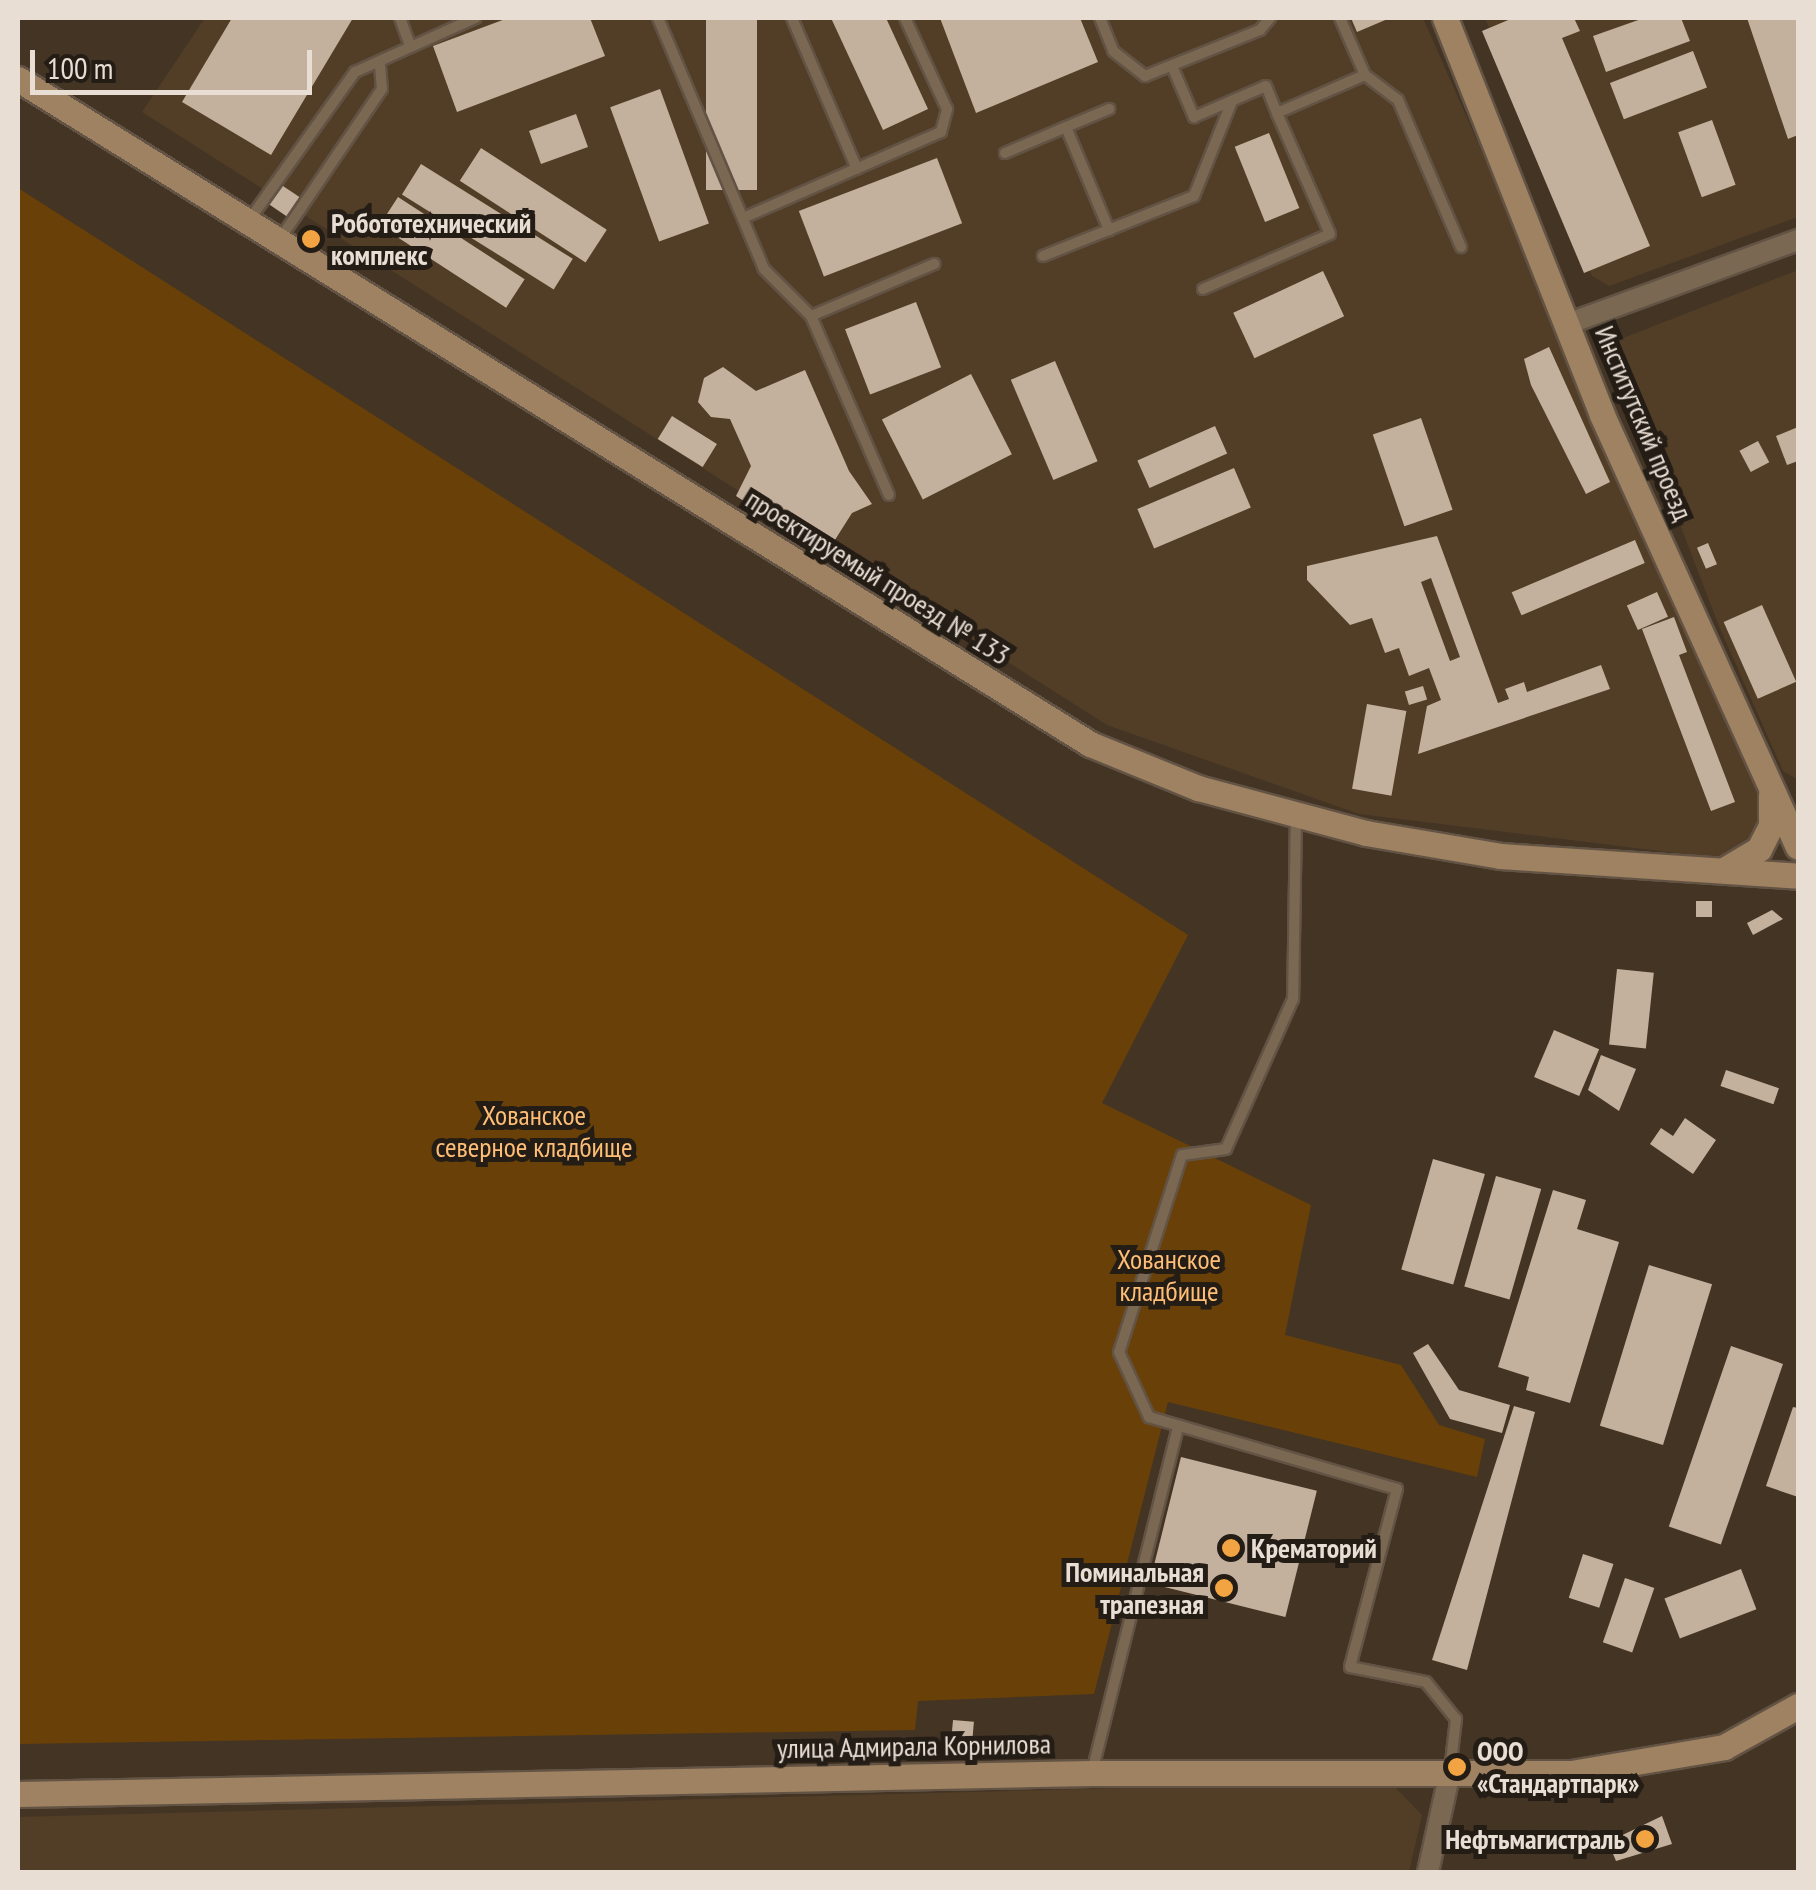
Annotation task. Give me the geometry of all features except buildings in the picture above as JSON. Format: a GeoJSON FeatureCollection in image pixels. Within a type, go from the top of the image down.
{"type":"FeatureCollection","features":[{"type":"Feature","properties":{"kind":"street","name":"Институтский проезд"},"geometry":{"type":"LineString","coordinates":[[1445,18],[1570,323],[1602,415],[1798,847]]}},
{"type":"Feature","properties":{"kind":"street","name":"проектируемый проезд № 133"},"geometry":{"type":"LineString","coordinates":[[18,79],[1090,744],[1198,788],[1296,814],[1500,856],[1798,876]]}},
{"type":"Feature","properties":{"kind":"street"},"geometry":{"type":"LineString","coordinates":[[1570,323],[1798,240]]}},
{"type":"Feature","properties":{"kind":"street"},"geometry":{"type":"LineString","coordinates":[[1767,776],[1798,804]]}},
{"type":"Feature","properties":{"kind":"street"},"geometry":{"type":"LineString","coordinates":[[1724,870],[1759,850],[1771,825],[1767,776]]}},
{"type":"Feature","properties":{"kind":"street","name":"улица Адмирала Корнилова"},"geometry":{"type":"LineString","coordinates":[[18,1794],[1092,1773],[1450,1772],[1672,1762],[1724,1748],[1798,1706]]}},
{"type":"Feature","properties":{"kind":"street"},"geometry":{"type":"LineString","coordinates":[[1428,1872],[1450,1772]]}},
{"type":"Feature","properties":{"kind":"lane"},"geometry":{"type":"LineString","coordinates":[[400,18],[409,43]]}},
{"type":"Feature","properties":{"kind":"lane"},"geometry":{"type":"LineString","coordinates":[[248,222],[355,72],[380,64],[409,43],[475,18]]}},
{"type":"Feature","properties":{"kind":"lane"},"geometry":{"type":"LineString","coordinates":[[658,18],[764,269],[811,316],[889,495]]}},
{"type":"Feature","properties":{"kind":"lane"},"geometry":{"type":"LineString","coordinates":[[792,18],[857,168]]}},
{"type":"Feature","properties":{"kind":"lane"},"geometry":{"type":"LineString","coordinates":[[743,218],[948,123],[905,18]]}},
{"type":"Feature","properties":{"kind":"lane"},"geometry":{"type":"LineString","coordinates":[[1100,18],[1114,52],[1145,76],[1260,30],[1270,18]]}},
{"type":"Feature","properties":{"kind":"lane"},"geometry":{"type":"LineString","coordinates":[[1340,18],[1364,75],[1398,100],[1461,247]]}},
{"type":"Feature","properties":{"kind":"lane"},"geometry":{"type":"LineString","coordinates":[[278,241],[382,89],[380,64]]}},
{"type":"Feature","properties":{"kind":"lane"},"geometry":{"type":"LineString","coordinates":[[1172,66],[1194,117],[1266,86],[1330,234],[1203,289]]}},
{"type":"Feature","properties":{"kind":"lane"},"geometry":{"type":"LineString","coordinates":[[1277,113],[1364,75]]}},
{"type":"Feature","properties":{"kind":"lane"},"geometry":{"type":"LineString","coordinates":[[1043,256],[1194,196],[1232,101]]}},
{"type":"Feature","properties":{"kind":"lane"},"geometry":{"type":"LineString","coordinates":[[1005,152],[1109,109]]}},
{"type":"Feature","properties":{"kind":"lane"},"geometry":{"type":"LineString","coordinates":[[1066,127],[1109,230]]}},
{"type":"Feature","properties":{"kind":"lane"},"geometry":{"type":"LineString","coordinates":[[811,316],[934,264]]}},
{"type":"Feature","properties":{"kind":"lane"},"geometry":{"type":"LineString","coordinates":[[1296,814],[1293,999],[1226,1149],[1182,1155],[1118,1352],[1149,1417],[1397,1489],[1350,1667],[1426,1682],[1456,1719],[1450,1772]]}},
{"type":"Feature","properties":{"kind":"lane"},"geometry":{"type":"LineString","coordinates":[[1092,1773],[1178,1426]]}},
{"type":"Feature","properties":{"kind":"shaded area"},"geometry":{"type":"Polygon","coordinates":[[[205,18],[1423,18],[1759,781],[1758,835],[1724,859],[1359,814],[1107,725],[142,112],[205,18]]]}},
{"type":"Feature","properties":{"kind":"shaded area"},"geometry":{"type":"Polygon","coordinates":[[[1485,18],[1798,18],[1798,217],[1609,286],[1592,276],[1485,18]]]}},
{"type":"Feature","properties":{"kind":"shaded area"},"geometry":{"type":"Polygon","coordinates":[[[1798,270],[1798,780],[1783,771],[1719,626],[1610,343],[1798,270]]]}},
{"type":"Feature","properties":{"kind":"shaded area"},"geometry":{"type":"Polygon","coordinates":[[[1389,1781],[1422,1815],[1409,1872],[18,1872],[18,1817],[1389,1781]]]}},
{"type":"Feature","properties":{"kind":"green space","name":"Хованское северное кладбище"},"geometry":{"type":"Polygon","coordinates":[[[18,188],[1188,935],[1102,1103],[1311,1205],[1285,1335],[1401,1365],[1439,1425],[1485,1439],[1477,1477],[1168,1402],[1094,1694],[918,1701],[915,1730],[18,1744],[18,188]]]}},
{"type":"Feature","properties":{"kind":"place","name":"Робототехнический комплекс"},"geometry":{"type":"Point","coordinates":[311,239]}},
{"type":"Feature","properties":{"kind":"place","name":"Крематорий"},"geometry":{"type":"Point","coordinates":[1231,1548]}},
{"type":"Feature","properties":{"kind":"place","name":"Поминальная трапезная"},"geometry":{"type":"Point","coordinates":[1224,1588]}},
{"type":"Feature","properties":{"kind":"place","name":"ООО «Стандартпарк»"},"geometry":{"type":"Point","coordinates":[1457,1767]}},
{"type":"Feature","properties":{"kind":"place","name":"Нефтьмагистраль"},"geometry":{"type":"Point","coordinates":[1645,1839]}},
{"type":"Feature","properties":{"kind":"park label","name":"Хованское кладбище"},"geometry":{"type":"Point","coordinates":[1169,1275]}}]}
